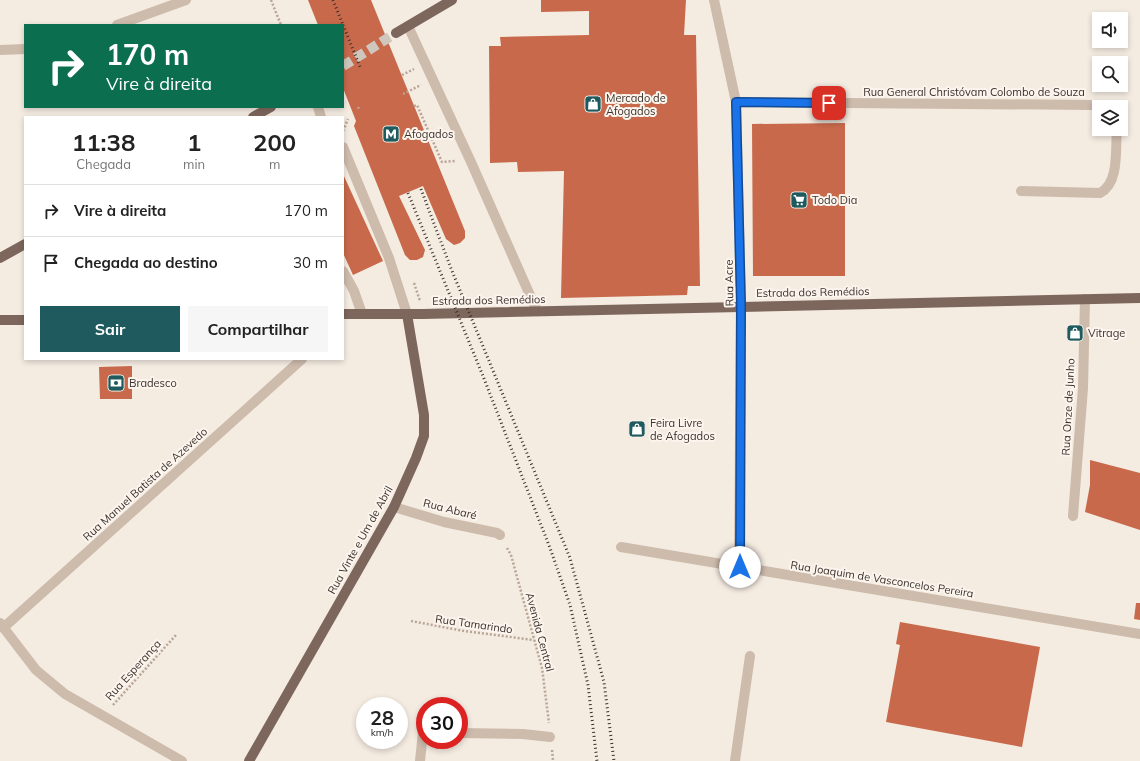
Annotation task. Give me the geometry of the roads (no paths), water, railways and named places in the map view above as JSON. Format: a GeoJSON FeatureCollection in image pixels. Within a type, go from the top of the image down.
{"type":"FeatureCollection","features":[{"type":"Feature","properties":{"kind":"main road"},"geometry":{"type":"LineString","coordinates":[[396,33],[452,0]]}},
{"type":"Feature","properties":{"kind":"main road"},"geometry":{"type":"LineString","coordinates":[[256,116],[269,108]]}},
{"type":"Feature","properties":{"kind":"main road"},"geometry":{"type":"LineString","coordinates":[[0,258],[24,245]]}},
{"type":"Feature","properties":{"kind":"main road","name":"Estrada dos Remédios"},"geometry":{"type":"LineString","coordinates":[[344,314],[407,314],[741,305],[1140,298]]}},
{"type":"Feature","properties":{"kind":"main road","name":"Rua Vinte e Um de Abril"},"geometry":{"type":"LineString","coordinates":[[249,761],[394,506],[416,458],[424,436],[424,415],[407,314]]}},
{"type":"Feature","properties":{"kind":"main road"},"geometry":{"type":"LineString","coordinates":[[0,320],[24,320]]}},
{"type":"Feature","properties":{"kind":"street"},"geometry":{"type":"LineString","coordinates":[[120,24],[186,0]]}},
{"type":"Feature","properties":{"kind":"street","name":"Rua Acre"},"geometry":{"type":"LineString","coordinates":[[714,0],[736,102],[741,305],[740,567]]}},
{"type":"Feature","properties":{"kind":"street"},"geometry":{"type":"LineString","coordinates":[[408,26],[471,162],[537,311]]}},
{"type":"Feature","properties":{"kind":"street"},"geometry":{"type":"LineString","coordinates":[[0,50],[24,49]]}},
{"type":"Feature","properties":{"kind":"street","name":"Rua General Christóvam Colombo de Souza"},"geometry":{"type":"LineString","coordinates":[[736,102],[1092,106]]}},
{"type":"Feature","properties":{"kind":"street"},"geometry":{"type":"LineString","coordinates":[[1021,191],[1100,193],[1108,189],[1113,177],[1116,136]]}},
{"type":"Feature","properties":{"kind":"street"},"geometry":{"type":"LineString","coordinates":[[344,149],[389,258],[407,314]]}},
{"type":"Feature","properties":{"kind":"street"},"geometry":{"type":"LineString","coordinates":[[344,273],[354,291],[362,314]]}},
{"type":"Feature","properties":{"kind":"street","name":"Rua Onze de Junho"},"geometry":{"type":"LineString","coordinates":[[1073,516],[1083,388],[1085,299]]}},
{"type":"Feature","properties":{"kind":"street","name":"Rua Manuel Batista de Azevedo"},"geometry":{"type":"LineString","coordinates":[[2,626],[301,360]]}},
{"type":"Feature","properties":{"kind":"street","name":"Rua Abaré"},"geometry":{"type":"LineString","coordinates":[[394,506],[444,522],[497,533],[500,535]]}},
{"type":"Feature","properties":{"kind":"street","name":"Rua Joaquim de Vasconcelos Pereira"},"geometry":{"type":"LineString","coordinates":[[621,547],[1140,634]]}},
{"type":"Feature","properties":{"kind":"street"},"geometry":{"type":"LineString","coordinates":[[2,626],[36,670],[65,694],[182,761]]}},
{"type":"Feature","properties":{"kind":"street"},"geometry":{"type":"LineString","coordinates":[[735,761],[750,656]]}},
{"type":"Feature","properties":{"kind":"street"},"geometry":{"type":"LineString","coordinates":[[468,733],[523,734],[550,737]]}},
{"type":"Feature","properties":{"kind":"street"},"geometry":{"type":"LineString","coordinates":[[420,761],[421,749]]}},
{"type":"Feature","properties":{"kind":"tunnel"},"geometry":{"type":"LineString","coordinates":[[344,65],[396,33]]}},
{"type":"Feature","properties":{"kind":"railway"},"geometry":{"type":"LineString","coordinates":[[333,0],[343,24]]}},
{"type":"Feature","properties":{"kind":"railway"},"geometry":{"type":"LineString","coordinates":[[344,27],[361,69]]}},
{"type":"Feature","properties":{"kind":"railway"},"geometry":{"type":"LineString","coordinates":[[421,189],[450,266],[570,558],[604,682],[614,761]]}},
{"type":"Feature","properties":{"kind":"railway"},"geometry":{"type":"LineString","coordinates":[[408,193],[483,376],[550,548],[570,605],[588,685],[597,761]]}},
{"type":"Feature","properties":{"kind":"place","name":"Mercado de Afogados"},"geometry":{"type":"Point","coordinates":[593,104]}},
{"type":"Feature","properties":{"kind":"place","name":"Afogados"},"geometry":{"type":"Point","coordinates":[391,134]}},
{"type":"Feature","properties":{"kind":"place","name":"Todo Dia"},"geometry":{"type":"Point","coordinates":[799,200]}},
{"type":"Feature","properties":{"kind":"place","name":"Vitrage"},"geometry":{"type":"Point","coordinates":[1075,333]}},
{"type":"Feature","properties":{"kind":"place","name":"Bradesco"},"geometry":{"type":"Point","coordinates":[116,383]}},
{"type":"Feature","properties":{"kind":"place","name":"Feira Livre de Afogados"},"geometry":{"type":"Point","coordinates":[637,429]}}]}
